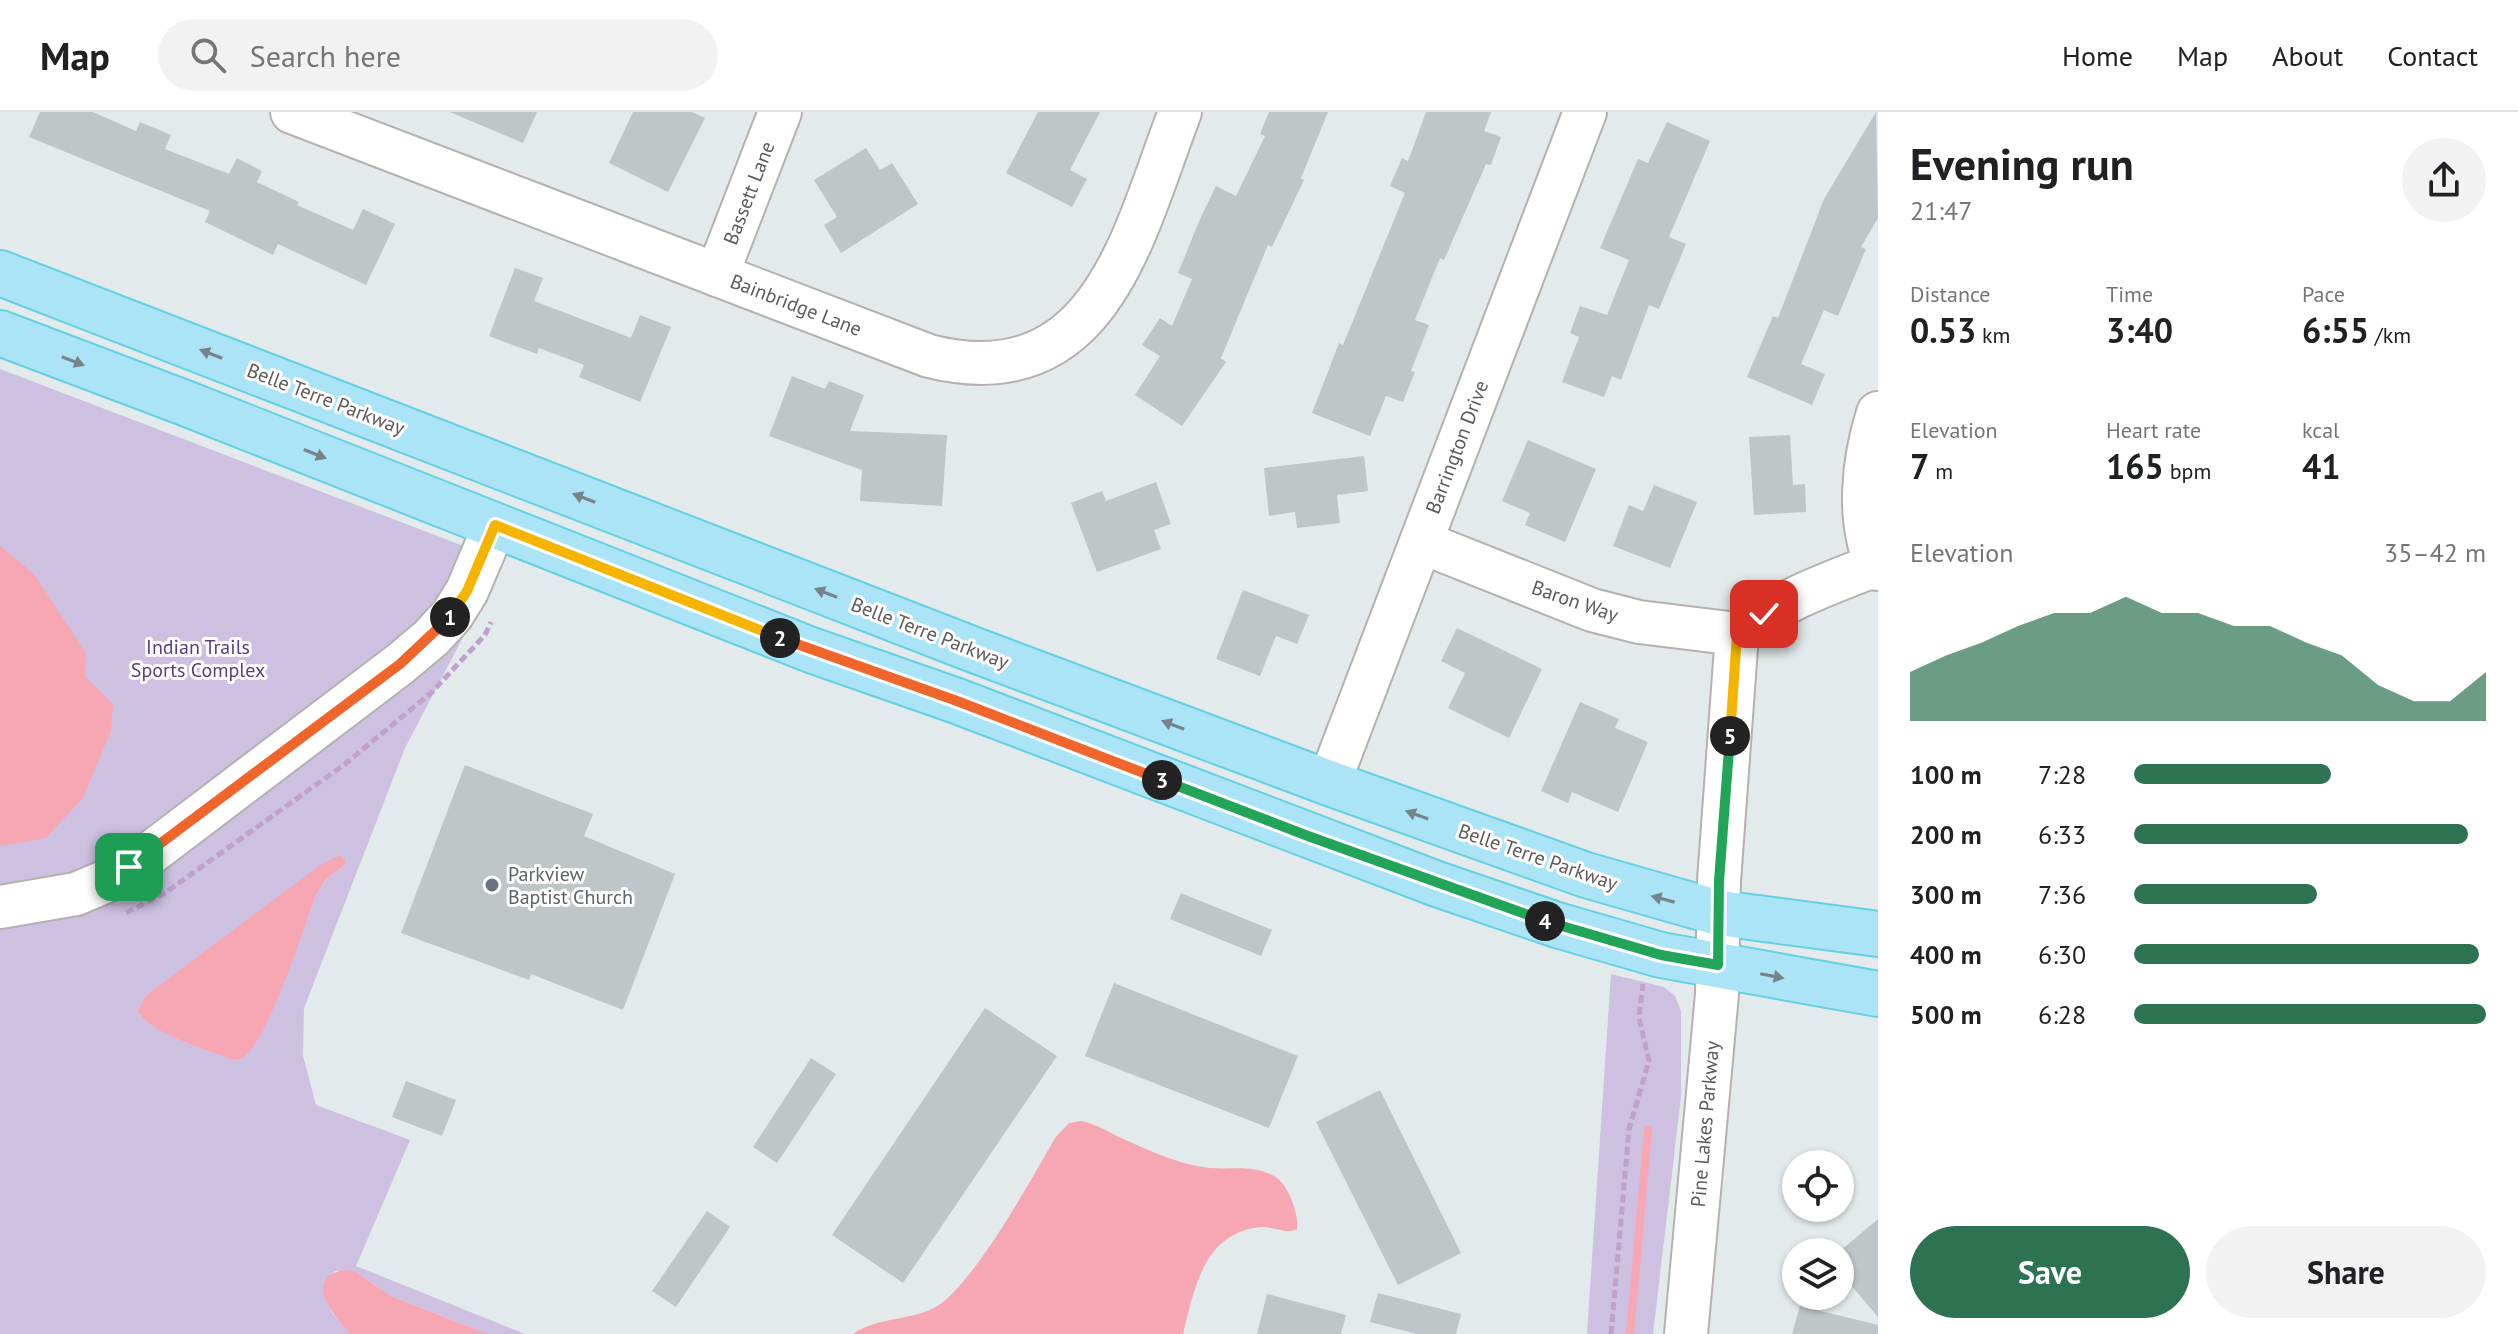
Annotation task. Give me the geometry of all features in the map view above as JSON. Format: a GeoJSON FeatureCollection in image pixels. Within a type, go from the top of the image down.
{"type":"FeatureCollection","features":[{"type":"Feature","properties":{"kind":"main road","name":"Belle Terre Parkway"},"geometry":{"type":"LineString","coordinates":[[0,273],[977,651],[1586,875],[1719,913],[1878,934]]}},
{"type":"Feature","properties":{"kind":"main road"},"geometry":{"type":"LineString","coordinates":[[0,333],[811,650],[957,701],[1437,884],[1569,929],[1661,955],[1878,994]]}},
{"type":"Feature","properties":{"kind":"street","name":"Bainbridge Lane"},"geometry":{"type":"LineString","coordinates":[[292,112],[376,127],[717,275],[929,356],[961,363],[997,363],[1031,355],[1051,345],[1076,326],[1097,304],[1122,264],[1180,112]]}},
{"type":"Feature","properties":{"kind":"street","name":"Bassett Lane"},"geometry":{"type":"LineString","coordinates":[[717,275],[780,112]]}},
{"type":"Feature","properties":{"kind":"street","name":"Barrington Drive"},"geometry":{"type":"LineString","coordinates":[[1329,783],[1585,112]]}},
{"type":"Feature","properties":{"kind":"street"},"geometry":{"type":"LineString","coordinates":[[1737,634],[1788,601],[1877,567],[1867,533],[1865,497],[1867,456],[1878,413]]}},
{"type":"Feature","properties":{"kind":"street"},"geometry":{"type":"LineString","coordinates":[[0,907],[68,896],[109,880],[152,852],[400,664],[452,615],[467,591],[495,525]]}},
{"type":"Feature","properties":{"kind":"street","name":"Baron Way"},"geometry":{"type":"LineString","coordinates":[[1421,542],[1592,610],[1663,626],[1737,634]]}},
{"type":"Feature","properties":{"kind":"street","name":"Pine Lakes Parkway"},"geometry":{"type":"LineString","coordinates":[[1686,1334],[1718,965],[1737,634]]}},
{"type":"Feature","properties":{"kind":"path"},"geometry":{"type":"LineString","coordinates":[[1611,1334],[1629,1129],[1649,1061],[1639,1018],[1644,975]]}},
{"type":"Feature","properties":{"kind":"green space","name":"Indian Trails Sports Complex"},"geometry":{"type":"Polygon","coordinates":[[[0,369],[503,561],[405,748],[304,1008],[303,1056],[316,1105],[410,1140],[356,1266],[525,1334],[488,1334],[391,1296],[356,1272],[335,1271],[324,1283],[332,1313],[350,1334],[0,1334],[0,369]],[[346,861],[145,1021],[257,1041],[271,1013],[316,895],[326,879],[346,861]]]}},
{"type":"Feature","properties":{"kind":"green space"},"geometry":{"type":"Polygon","coordinates":[[[1611,974],[1664,987],[1675,996],[1681,1011],[1681,1097],[1653,1334],[1587,1334],[1611,974]]]}},
{"type":"Feature","properties":{"kind":"shaded area"},"geometry":{"type":"Polygon","coordinates":[[[0,546],[34,574],[86,653],[85,676],[113,704],[111,731],[83,798],[46,838],[0,846],[0,546]]]}},
{"type":"Feature","properties":{"kind":"shaded area"},"geometry":{"type":"Polygon","coordinates":[[[340,855],[346,861],[344,866],[326,879],[316,895],[276,1003],[266,1025],[245,1056],[231,1059],[208,1051],[165,1033],[144,1019],[138,1011],[145,997],[153,990],[319,866],[340,855]]]}},
{"type":"Feature","properties":{"kind":"shaded area"},"geometry":{"type":"Polygon","coordinates":[[[1081,1121],[1187,1164],[1253,1169],[1277,1178],[1295,1209],[1297,1229],[1288,1231],[1261,1227],[1242,1231],[1214,1251],[1197,1282],[1183,1334],[853,1334],[873,1325],[924,1312],[949,1297],[983,1256],[1055,1138],[1069,1123],[1081,1121]]]}},
{"type":"Feature","properties":{"kind":"shaded area"},"geometry":{"type":"Polygon","coordinates":[[[345,1270],[356,1272],[391,1296],[488,1334],[350,1334],[330,1308],[323,1289],[325,1281],[332,1274],[345,1270]]]}},
{"type":"Feature","properties":{"kind":"building"},"geometry":{"type":"Polygon","coordinates":[[[40,112],[93,112],[136,131],[140,122],[171,135],[165,149],[229,174],[237,158],[262,171],[257,182],[299,202],[297,205],[353,230],[363,209],[395,224],[366,285],[278,244],[273,255],[205,222],[210,211],[29,137],[40,112]]]}},
{"type":"Feature","properties":{"kind":"building"},"geometry":{"type":"Polygon","coordinates":[[[450,112],[537,112],[523,143],[450,112]]]}},
{"type":"Feature","properties":{"kind":"building"},"geometry":{"type":"Polygon","coordinates":[[[633,112],[692,112],[705,118],[668,192],[609,163],[633,112]]]}},
{"type":"Feature","properties":{"kind":"building"},"geometry":{"type":"Polygon","coordinates":[[[1038,112],[1100,112],[1070,170],[1087,179],[1072,207],[1006,173],[1038,112]]]}},
{"type":"Feature","properties":{"kind":"building"},"geometry":{"type":"Polygon","coordinates":[[[1269,112],[1328,112],[1301,178],[1304,180],[1272,247],[1268,245],[1221,358],[1226,362],[1182,426],[1135,395],[1160,356],[1142,345],[1160,318],[1172,326],[1192,279],[1178,273],[1200,219],[1216,186],[1236,196],[1265,136],[1260,134],[1269,112]]]}},
{"type":"Feature","properties":{"kind":"building"},"geometry":{"type":"Polygon","coordinates":[[[1426,112],[1491,112],[1484,131],[1501,137],[1491,165],[1486,164],[1444,260],[1440,258],[1415,320],[1429,325],[1403,402],[1386,396],[1370,436],[1312,413],[1405,193],[1390,186],[1402,158],[1408,161],[1426,112]]]}},
{"type":"Feature","properties":{"kind":"building"},"geometry":{"type":"Polygon","coordinates":[[[1876,112],[1878,218],[1861,247],[1866,249],[1838,316],[1824,310],[1801,364],[1825,374],[1812,405],[1747,377],[1773,316],[1778,318],[1824,199],[1876,112]]]}},
{"type":"Feature","properties":{"kind":"building"},"geometry":{"type":"Polygon","coordinates":[[[1667,122],[1710,141],[1669,237],[1686,244],[1659,309],[1649,305],[1621,380],[1612,376],[1604,397],[1562,382],[1579,337],[1570,333],[1580,306],[1607,315],[1629,260],[1600,248],[1638,159],[1648,163],[1667,122]]]}},
{"type":"Feature","properties":{"kind":"building"},"geometry":{"type":"Polygon","coordinates":[[[866,148],[880,170],[892,163],[918,204],[841,253],[824,225],[837,217],[814,180],[866,148]]]}},
{"type":"Feature","properties":{"kind":"building"},"geometry":{"type":"Polygon","coordinates":[[[515,268],[543,278],[534,301],[631,338],[640,315],[671,327],[640,402],[579,377],[584,365],[539,348],[537,354],[489,336],[515,268]]]}},
{"type":"Feature","properties":{"kind":"building"},"geometry":{"type":"Polygon","coordinates":[[[792,376],[825,389],[829,381],[864,395],[850,431],[947,435],[942,506],[860,501],[862,470],[769,436],[792,376]]]}},
{"type":"Feature","properties":{"kind":"building"},"geometry":{"type":"Polygon","coordinates":[[[1790,435],[1793,485],[1805,484],[1806,512],[1754,515],[1749,437],[1790,435]]]}},
{"type":"Feature","properties":{"kind":"building"},"geometry":{"type":"Polygon","coordinates":[[[1528,440],[1596,469],[1565,542],[1525,525],[1530,513],[1502,501],[1528,440]]]}},
{"type":"Feature","properties":{"kind":"building"},"geometry":{"type":"Polygon","coordinates":[[[1364,456],[1368,491],[1337,495],[1340,523],[1297,528],[1295,512],[1269,516],[1264,468],[1364,456]]]}},
{"type":"Feature","properties":{"kind":"building"},"geometry":{"type":"Polygon","coordinates":[[[1156,482],[1171,524],[1154,530],[1161,549],[1097,572],[1071,503],[1102,491],[1106,501],[1156,482]]]}},
{"type":"Feature","properties":{"kind":"building"},"geometry":{"type":"Polygon","coordinates":[[[1654,485],[1697,502],[1670,568],[1613,546],[1629,505],[1643,511],[1654,485]]]}},
{"type":"Feature","properties":{"kind":"building"},"geometry":{"type":"Polygon","coordinates":[[[1243,590],[1309,615],[1297,644],[1276,636],[1260,676],[1216,659],[1243,590]]]}},
{"type":"Feature","properties":{"kind":"building"},"geometry":{"type":"Polygon","coordinates":[[[1457,628],[1542,669],[1509,738],[1448,708],[1465,673],[1441,661],[1457,628]]]}},
{"type":"Feature","properties":{"kind":"building"},"geometry":{"type":"Polygon","coordinates":[[[1580,702],[1619,719],[1615,728],[1648,742],[1618,812],[1572,792],[1568,803],[1541,791],[1580,702]]]}},
{"type":"Feature","properties":{"kind":"building","name":"Parkview Baptist Church"},"geometry":{"type":"Polygon","coordinates":[[[465,765],[593,814],[584,836],[675,874],[623,1010],[531,974],[529,980],[401,933],[465,765]]]}},
{"type":"Feature","properties":{"kind":"building"},"geometry":{"type":"Polygon","coordinates":[[[1181,893],[1272,930],[1261,956],[1170,919],[1181,893]]]}},
{"type":"Feature","properties":{"kind":"building"},"geometry":{"type":"Polygon","coordinates":[[[1114,983],[1298,1056],[1269,1128],[1085,1056],[1114,983]]]}},
{"type":"Feature","properties":{"kind":"building"},"geometry":{"type":"Polygon","coordinates":[[[985,1008],[1057,1056],[903,1283],[832,1235],[985,1008]]]}},
{"type":"Feature","properties":{"kind":"building"},"geometry":{"type":"Polygon","coordinates":[[[811,1058],[836,1074],[777,1163],[753,1147],[811,1058]]]}},
{"type":"Feature","properties":{"kind":"building"},"geometry":{"type":"Polygon","coordinates":[[[406,1081],[456,1100],[442,1136],[392,1117],[406,1081]]]}},
{"type":"Feature","properties":{"kind":"building"},"geometry":{"type":"Polygon","coordinates":[[[1380,1090],[1461,1253],[1398,1285],[1316,1122],[1380,1090]]]}},
{"type":"Feature","properties":{"kind":"building"},"geometry":{"type":"Polygon","coordinates":[[[707,1211],[730,1227],[676,1307],[652,1291],[707,1211]]]}},
{"type":"Feature","properties":{"kind":"building"},"geometry":{"type":"Polygon","coordinates":[[[1878,1219],[1878,1317],[1854,1289],[1854,1239],[1878,1219]]]}},
{"type":"Feature","properties":{"kind":"building"},"geometry":{"type":"Polygon","coordinates":[[[1378,1293],[1461,1314],[1456,1334],[1417,1334],[1370,1322],[1378,1293]]]}},
{"type":"Feature","properties":{"kind":"building"},"geometry":{"type":"Polygon","coordinates":[[[1267,1294],[1346,1315],[1341,1334],[1257,1334],[1267,1294]]]}},
{"type":"Feature","properties":{"kind":"building"},"geometry":{"type":"Polygon","coordinates":[[[1799,1310],[1816,1310],[1878,1325],[1878,1334],[1792,1334],[1799,1310]]]}},
{"type":"Feature","properties":{"kind":"waterway"},"geometry":{"type":"LineString","coordinates":[[1630,1334],[1648,1130]]}},
{"type":"Feature","properties":{"kind":"place","name":"Parkview Baptist Church"},"geometry":{"type":"Point","coordinates":[492,885]}},
{"type":"Feature","properties":{"kind":"route"},"geometry":{"type":"LineString","coordinates":[[129,867],[431,638],[452,615],[467,591],[495,525],[811,650],[957,701],[1437,884],[1557,925],[1661,955],[1718,965],[1719,881],[1737,634],[1764,614]]}}]}
